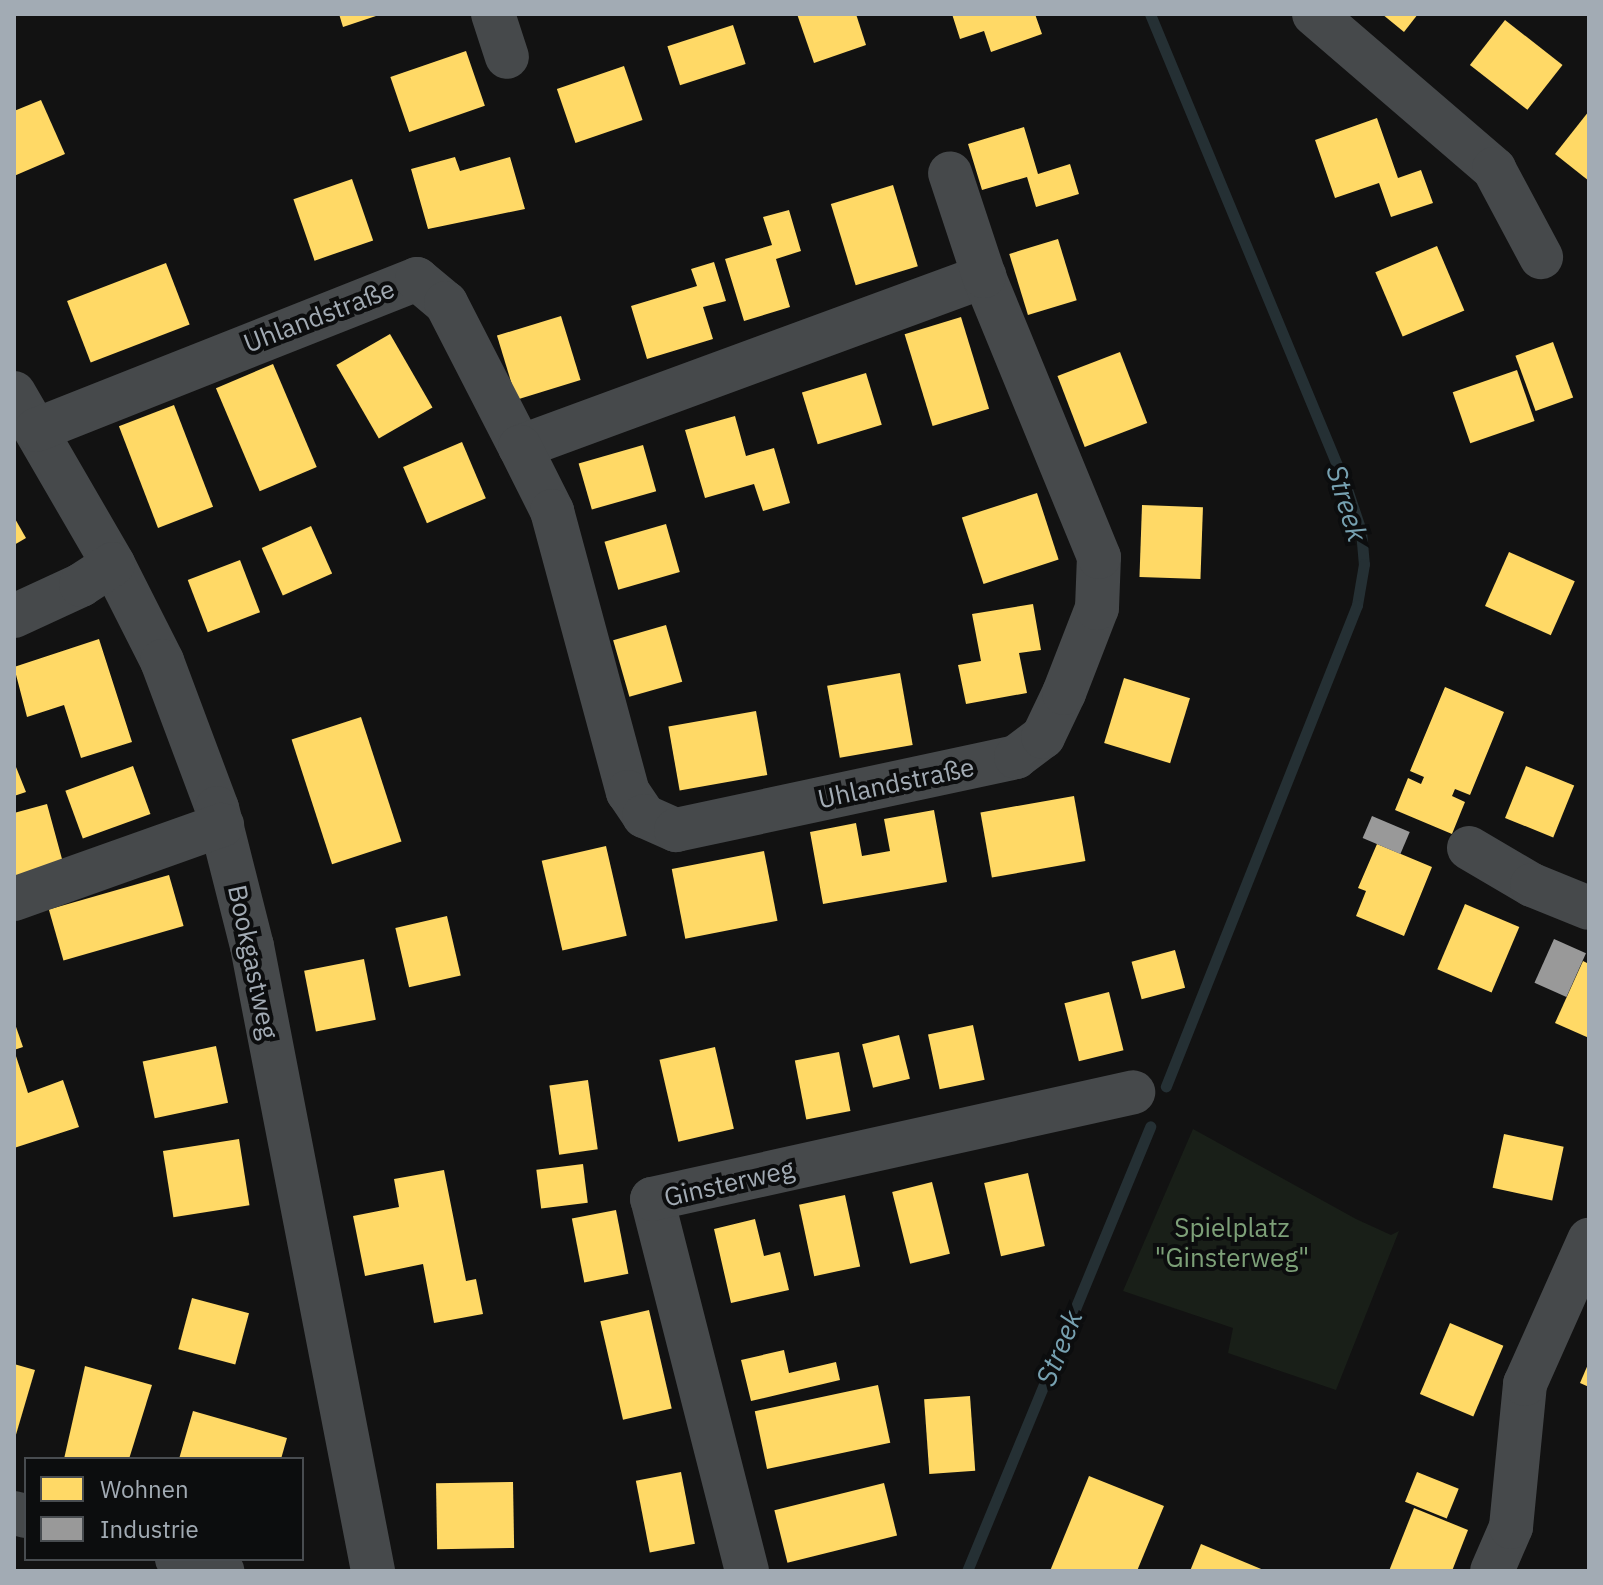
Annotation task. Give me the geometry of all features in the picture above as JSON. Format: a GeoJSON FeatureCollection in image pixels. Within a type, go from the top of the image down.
{"type":"FeatureCollection","features":[{"type":"Feature","properties":{"kind":"street"},"geometry":{"type":"LineString","coordinates":[[493,14],[507,57]]}},
{"type":"Feature","properties":{"kind":"street"},"geometry":{"type":"LineString","coordinates":[[1314,14],[1494,169],[1541,257]]}},
{"type":"Feature","properties":{"kind":"street","name":"Uhlandstraße"},"geometry":{"type":"LineString","coordinates":[[36,430],[375,292],[417,279],[446,303],[552,511],[628,792],[644,816],[676,830],[1016,757],[1043,737],[1064,693],[1097,608],[1099,557],[984,276],[950,173]]}},
{"type":"Feature","properties":{"kind":"street"},"geometry":{"type":"LineString","coordinates":[[520,447],[984,276]]}},
{"type":"Feature","properties":{"kind":"street","name":"Bookgastweg"},"geometry":{"type":"LineString","coordinates":[[14,393],[113,564],[162,661],[222,825],[252,946],[373,1571]]}},
{"type":"Feature","properties":{"kind":"street"},"geometry":{"type":"LineString","coordinates":[[14,616],[81,585],[113,564]]}},
{"type":"Feature","properties":{"kind":"street"},"geometry":{"type":"LineString","coordinates":[[14,899],[222,825]]}},
{"type":"Feature","properties":{"kind":"street"},"geometry":{"type":"LineString","coordinates":[[1469,848],[1532,885],[1589,908]]}},
{"type":"Feature","properties":{"kind":"street","name":"Ginsterweg"},"geometry":{"type":"LineString","coordinates":[[747,1571],[652,1199],[1133,1092]]}},
{"type":"Feature","properties":{"kind":"street"},"geometry":{"type":"LineString","coordinates":[[1492,1571],[1511,1527],[1525,1384],[1589,1240]]}},
{"type":"Feature","properties":{"kind":"street"},"geometry":{"type":"LineString","coordinates":[[184,1561],[222,1571]]}},
{"type":"Feature","properties":{"kind":"green space","name":"Spielplatz \"Ginsterweg\""},"geometry":{"type":"Polygon","coordinates":[[[1193,1129],[1356,1219],[1391,1235],[1399,1231],[1336,1390],[1228,1353],[1233,1328],[1123,1291],[1193,1129]]]}},
{"type":"Feature","properties":{"kind":"building: Wohnen"},"geometry":{"type":"Polygon","coordinates":[[[339,14],[379,14],[379,15],[343,27],[339,14]]]}},
{"type":"Feature","properties":{"kind":"building: Wohnen"},"geometry":{"type":"Polygon","coordinates":[[[797,14],[856,14],[866,45],[814,63],[797,14]]]}},
{"type":"Feature","properties":{"kind":"building: Wohnen"},"geometry":{"type":"Polygon","coordinates":[[[952,14],[1035,14],[1042,34],[991,52],[984,31],[960,39],[952,14]]]}},
{"type":"Feature","properties":{"kind":"building: Wohnen"},"geometry":{"type":"Polygon","coordinates":[[[1382,14],[1418,14],[1404,32],[1382,14]]]}},
{"type":"Feature","properties":{"kind":"building: Wohnen"},"geometry":{"type":"Polygon","coordinates":[[[1505,20],[1563,65],[1527,110],[1470,65],[1505,20]]]}},
{"type":"Feature","properties":{"kind":"building: Wohnen"},"geometry":{"type":"Polygon","coordinates":[[[733,25],[746,64],[680,85],[667,46],[733,25]]]}},
{"type":"Feature","properties":{"kind":"building: Wohnen"},"geometry":{"type":"Polygon","coordinates":[[[466,51],[485,106],[409,132],[390,77],[466,51]]]}},
{"type":"Feature","properties":{"kind":"building: Wohnen"},"geometry":{"type":"Polygon","coordinates":[[[624,66],[643,120],[575,143],[557,89],[624,66]]]}},
{"type":"Feature","properties":{"kind":"building: Wohnen"},"geometry":{"type":"Polygon","coordinates":[[[41,100],[65,154],[14,176],[14,111],[41,100]]]}},
{"type":"Feature","properties":{"kind":"building: Wohnen"},"geometry":{"type":"Polygon","coordinates":[[[1589,111],[1589,181],[1555,154],[1589,111]]]}},
{"type":"Feature","properties":{"kind":"building: Wohnen"},"geometry":{"type":"Polygon","coordinates":[[[1377,118],[1398,178],[1421,170],[1433,203],[1391,217],[1379,183],[1335,198],[1315,140],[1377,118]]]}},
{"type":"Feature","properties":{"kind":"building: Wohnen"},"geometry":{"type":"Polygon","coordinates":[[[1024,127],[1038,174],[1070,164],[1079,194],[1036,207],[1027,177],[982,190],[968,144],[1024,127]]]}},
{"type":"Feature","properties":{"kind":"building: Wohnen"},"geometry":{"type":"Polygon","coordinates":[[[455,157],[460,171],[510,157],[525,209],[428,229],[411,169],[455,157]]]}},
{"type":"Feature","properties":{"kind":"building: Wohnen"},"geometry":{"type":"Polygon","coordinates":[[[352,179],[373,240],[315,261],[293,199],[352,179]]]}},
{"type":"Feature","properties":{"kind":"building: Wohnen"},"geometry":{"type":"Polygon","coordinates":[[[893,185],[918,266],[856,285],[831,204],[893,185]]]}},
{"type":"Feature","properties":{"kind":"building: Wohnen"},"geometry":{"type":"Polygon","coordinates":[[[789,210],[801,251],[776,259],[790,307],[744,321],[725,259],[772,245],[763,217],[789,210]]]}},
{"type":"Feature","properties":{"kind":"building: Wohnen"},"geometry":{"type":"Polygon","coordinates":[[[1058,239],[1077,300],[1028,315],[1009,254],[1058,239]]]}},
{"type":"Feature","properties":{"kind":"building: Wohnen"},"geometry":{"type":"Polygon","coordinates":[[[1437,246],[1464,310],[1403,337],[1375,272],[1437,246]]]}},
{"type":"Feature","properties":{"kind":"building: Wohnen"},"geometry":{"type":"Polygon","coordinates":[[[714,262],[726,301],[703,307],[713,339],[647,359],[631,306],[697,286],[691,269],[714,262]]]}},
{"type":"Feature","properties":{"kind":"building: Wohnen"},"geometry":{"type":"Polygon","coordinates":[[[166,263],[190,325],[91,363],[67,301],[166,263]]]}},
{"type":"Feature","properties":{"kind":"building: Wohnen"},"geometry":{"type":"Polygon","coordinates":[[[561,316],[581,380],[517,400],[497,336],[561,316]]]}},
{"type":"Feature","properties":{"kind":"building: Wohnen"},"geometry":{"type":"Polygon","coordinates":[[[961,317],[989,409],[933,426],[905,334],[961,317]]]}},
{"type":"Feature","properties":{"kind":"building: Wohnen"},"geometry":{"type":"Polygon","coordinates":[[[390,334],[432,408],[379,439],[336,365],[390,334]]]}},
{"type":"Feature","properties":{"kind":"building: Wohnen"},"geometry":{"type":"Polygon","coordinates":[[[1553,342],[1573,397],[1536,411],[1515,356],[1553,342]]]}},
{"type":"Feature","properties":{"kind":"building: Wohnen"},"geometry":{"type":"Polygon","coordinates":[[[1120,352],[1147,423],[1085,447],[1057,376],[1120,352]]]}},
{"type":"Feature","properties":{"kind":"building: Wohnen"},"geometry":{"type":"Polygon","coordinates":[[[273,364],[317,467],[260,491],[216,388],[273,364]]]}},
{"type":"Feature","properties":{"kind":"building: Wohnen"},"geometry":{"type":"Polygon","coordinates":[[[1517,370],[1535,421],[1470,443],[1453,392],[1517,370]]]}},
{"type":"Feature","properties":{"kind":"building: Wohnen"},"geometry":{"type":"Polygon","coordinates":[[[866,373],[882,425],[818,444],[802,393],[866,373]]]}},
{"type":"Feature","properties":{"kind":"building: Wohnen"},"geometry":{"type":"Polygon","coordinates":[[[174,405],[213,507],[158,528],[119,426],[174,405]]]}},
{"type":"Feature","properties":{"kind":"building: Wohnen"},"geometry":{"type":"Polygon","coordinates":[[[735,416],[746,456],[774,448],[790,503],[763,511],[754,484],[705,498],[685,430],[735,416]]]}},
{"type":"Feature","properties":{"kind":"building: Wohnen"},"geometry":{"type":"Polygon","coordinates":[[[462,442],[486,498],[427,523],[403,467],[462,442]]]}},
{"type":"Feature","properties":{"kind":"building: Wohnen"},"geometry":{"type":"Polygon","coordinates":[[[643,445],[656,491],[592,510],[579,463],[643,445]]]}},
{"type":"Feature","properties":{"kind":"building: Wohnen"},"geometry":{"type":"Polygon","coordinates":[[[1037,493],[1059,560],[983,584],[962,517],[1037,493]]]}},
{"type":"Feature","properties":{"kind":"building: Wohnen"},"geometry":{"type":"Polygon","coordinates":[[[1142,505],[1203,507],[1200,579],[1139,577],[1142,505]]]}},
{"type":"Feature","properties":{"kind":"building: Wohnen"},"geometry":{"type":"Polygon","coordinates":[[[14,517],[26,538],[14,545],[14,517]]]}},
{"type":"Feature","properties":{"kind":"building: Wohnen"},"geometry":{"type":"Polygon","coordinates":[[[666,524],[680,572],[618,590],[604,542],[666,524]]]}},
{"type":"Feature","properties":{"kind":"building: Wohnen"},"geometry":{"type":"Polygon","coordinates":[[[311,526],[332,574],[283,595],[262,548],[311,526]]]}},
{"type":"Feature","properties":{"kind":"building: Wohnen"},"geometry":{"type":"Polygon","coordinates":[[[1509,552],[1575,581],[1551,635],[1485,606],[1509,552]]]}},
{"type":"Feature","properties":{"kind":"building: Wohnen"},"geometry":{"type":"Polygon","coordinates":[[[240,560],[260,612],[208,632],[188,580],[240,560]]]}},
{"type":"Feature","properties":{"kind":"building: Wohnen"},"geometry":{"type":"Polygon","coordinates":[[[1033,604],[1041,650],[1019,653],[1027,693],[966,704],[958,665],[981,661],[972,614],[1033,604]]]}},
{"type":"Feature","properties":{"kind":"building: Wohnen"},"geometry":{"type":"Polygon","coordinates":[[[666,625],[682,682],[629,697],[613,640],[666,625]]]}},
{"type":"Feature","properties":{"kind":"building: Wohnen"},"geometry":{"type":"Polygon","coordinates":[[[99,639],[132,742],[81,758],[64,705],[27,717],[14,667],[99,639]]]}},
{"type":"Feature","properties":{"kind":"building: Wohnen"},"geometry":{"type":"Polygon","coordinates":[[[900,673],[913,745],[840,758],[827,686],[900,673]]]}},
{"type":"Feature","properties":{"kind":"building: Wohnen"},"geometry":{"type":"Polygon","coordinates":[[[1124,678],[1190,698],[1170,763],[1104,743],[1124,678]]]}},
{"type":"Feature","properties":{"kind":"building: Wohnen"},"geometry":{"type":"Polygon","coordinates":[[[1445,687],[1504,712],[1470,795],[1455,789],[1452,796],[1465,802],[1452,834],[1395,810],[1408,778],[1421,784],[1424,777],[1410,771],[1445,687]]]}},
{"type":"Feature","properties":{"kind":"building: Wohnen"},"geometry":{"type":"Polygon","coordinates":[[[756,711],[767,775],[680,790],[668,726],[756,711]]]}},
{"type":"Feature","properties":{"kind":"building: Wohnen"},"geometry":{"type":"Polygon","coordinates":[[[361,717],[401,842],[332,864],[292,740],[361,717]]]}},
{"type":"Feature","properties":{"kind":"building: Wohnen"},"geometry":{"type":"Polygon","coordinates":[[[14,762],[26,792],[14,796],[14,762]]]}},
{"type":"Feature","properties":{"kind":"building: Wohnen"},"geometry":{"type":"Polygon","coordinates":[[[133,766],[150,814],[83,839],[65,791],[133,766]]]}},
{"type":"Feature","properties":{"kind":"building: Wohnen"},"geometry":{"type":"Polygon","coordinates":[[[1526,766],[1574,785],[1553,837],[1505,818],[1526,766]]]}},
{"type":"Feature","properties":{"kind":"building: Wohnen"},"geometry":{"type":"Polygon","coordinates":[[[1074,796],[1085,861],[992,877],[980,812],[1074,796]]]}},
{"type":"Feature","properties":{"kind":"building: Wohnen"},"geometry":{"type":"Polygon","coordinates":[[[47,804],[65,870],[16,884],[14,813],[47,804]]]}},
{"type":"Feature","properties":{"kind":"building: Wohnen"},"geometry":{"type":"Polygon","coordinates":[[[934,810],[947,882],[823,904],[810,832],[856,823],[862,856],[890,851],[884,819],[934,810]]]}},
{"type":"Feature","properties":{"kind":"building: Wohnen"},"geometry":{"type":"Polygon","coordinates":[[[1377,844],[1432,867],[1404,936],[1356,916],[1366,891],[1358,888],[1377,844]]]}},
{"type":"Feature","properties":{"kind":"building: Wohnen"},"geometry":{"type":"Polygon","coordinates":[[[606,846],[627,936],[562,950],[542,861],[606,846]]]}},
{"type":"Feature","properties":{"kind":"building: Wohnen"},"geometry":{"type":"Polygon","coordinates":[[[764,851],[778,921],[685,939],[672,869],[764,851]]]}},
{"type":"Feature","properties":{"kind":"building: Wohnen"},"geometry":{"type":"Polygon","coordinates":[[[169,875],[184,926],[63,960],[49,909],[169,875]]]}},
{"type":"Feature","properties":{"kind":"building: Wohnen"},"geometry":{"type":"Polygon","coordinates":[[[1465,904],[1519,927],[1492,992],[1437,969],[1465,904]]]}},
{"type":"Feature","properties":{"kind":"building: Wohnen"},"geometry":{"type":"Polygon","coordinates":[[[447,916],[461,975],[409,987],[395,928],[447,916]]]}},
{"type":"Feature","properties":{"kind":"building: Wohnen"},"geometry":{"type":"Polygon","coordinates":[[[1175,950],[1185,988],[1142,999],[1132,962],[1175,950]]]}},
{"type":"Feature","properties":{"kind":"building: Wohnen"},"geometry":{"type":"Polygon","coordinates":[[[364,959],[376,1020],[316,1032],[304,971],[364,959]]]}},
{"type":"Feature","properties":{"kind":"building: Wohnen"},"geometry":{"type":"Polygon","coordinates":[[[1583,961],[1589,964],[1589,1038],[1555,1023],[1583,961]]]}},
{"type":"Feature","properties":{"kind":"building: Wohnen"},"geometry":{"type":"Polygon","coordinates":[[[1109,992],[1124,1050],[1079,1061],[1064,1003],[1109,992]]]}},
{"type":"Feature","properties":{"kind":"building: Wohnen"},"geometry":{"type":"Polygon","coordinates":[[[14,1021],[23,1047],[14,1050],[14,1021]]]}},
{"type":"Feature","properties":{"kind":"building: Wohnen"},"geometry":{"type":"Polygon","coordinates":[[[973,1025],[985,1080],[940,1089],[928,1035],[973,1025]]]}},
{"type":"Feature","properties":{"kind":"building: Wohnen"},"geometry":{"type":"Polygon","coordinates":[[[899,1035],[910,1079],[873,1088],[862,1044],[899,1035]]]}},
{"type":"Feature","properties":{"kind":"building: Wohnen"},"geometry":{"type":"Polygon","coordinates":[[[216,1046],[228,1103],[155,1118],[143,1062],[216,1046]]]}},
{"type":"Feature","properties":{"kind":"building: Wohnen"},"geometry":{"type":"Polygon","coordinates":[[[715,1047],[734,1129],[678,1142],[659,1060],[715,1047]]]}},
{"type":"Feature","properties":{"kind":"building: Wohnen"},"geometry":{"type":"Polygon","coordinates":[[[839,1052],[850,1111],[806,1119],[795,1061],[839,1052]]]}},
{"type":"Feature","properties":{"kind":"building: Wohnen"},"geometry":{"type":"Polygon","coordinates":[[[15,1053],[28,1093],[63,1080],[79,1127],[14,1148],[15,1053]]]}},
{"type":"Feature","properties":{"kind":"building: Wohnen"},"geometry":{"type":"Polygon","coordinates":[[[588,1080],[598,1149],[559,1155],[549,1085],[588,1080]]]}},
{"type":"Feature","properties":{"kind":"building: Wohnen"},"geometry":{"type":"Polygon","coordinates":[[[1504,1134],[1564,1147],[1552,1200],[1493,1188],[1504,1134]]]}},
{"type":"Feature","properties":{"kind":"building: Wohnen"},"geometry":{"type":"Polygon","coordinates":[[[239,1139],[249,1205],[173,1217],[163,1151],[239,1139]]]}},
{"type":"Feature","properties":{"kind":"building: Wohnen"},"geometry":{"type":"Polygon","coordinates":[[[583,1164],[588,1203],[541,1208],[536,1170],[583,1164]]]}},
{"type":"Feature","properties":{"kind":"building: Wohnen"},"geometry":{"type":"Polygon","coordinates":[[[444,1170],[466,1281],[476,1279],[483,1314],[434,1323],[423,1264],[365,1276],[353,1216],[399,1207],[394,1179],[444,1170]]]}},
{"type":"Feature","properties":{"kind":"building: Wohnen"},"geometry":{"type":"Polygon","coordinates":[[[1028,1173],[1045,1246],[1001,1256],[984,1183],[1028,1173]]]}},
{"type":"Feature","properties":{"kind":"building: Wohnen"},"geometry":{"type":"Polygon","coordinates":[[[932,1182],[950,1254],[910,1264],[892,1192],[932,1182]]]}},
{"type":"Feature","properties":{"kind":"building: Wohnen"},"geometry":{"type":"Polygon","coordinates":[[[845,1195],[860,1266],[814,1276],[799,1205],[845,1195]]]}},
{"type":"Feature","properties":{"kind":"building: Wohnen"},"geometry":{"type":"Polygon","coordinates":[[[616,1210],[628,1274],[584,1282],[572,1219],[616,1210]]]}},
{"type":"Feature","properties":{"kind":"building: Wohnen"},"geometry":{"type":"Polygon","coordinates":[[[755,1219],[764,1256],[780,1252],[789,1290],[731,1303],[714,1229],[755,1219]]]}},
{"type":"Feature","properties":{"kind":"building: Wohnen"},"geometry":{"type":"Polygon","coordinates":[[[192,1298],[249,1313],[235,1364],[178,1349],[192,1298]]]}},
{"type":"Feature","properties":{"kind":"building: Wohnen"},"geometry":{"type":"Polygon","coordinates":[[[649,1310],[672,1408],[623,1420],[600,1321],[649,1310]]]}},
{"type":"Feature","properties":{"kind":"building: Wohnen"},"geometry":{"type":"Polygon","coordinates":[[[1450,1323],[1503,1346],[1473,1417],[1420,1394],[1450,1323]]]}},
{"type":"Feature","properties":{"kind":"building: Wohnen"},"geometry":{"type":"Polygon","coordinates":[[[784,1350],[789,1373],[836,1362],[840,1380],[751,1401],[741,1360],[784,1350]]]}},
{"type":"Feature","properties":{"kind":"building: Wohnen"},"geometry":{"type":"Polygon","coordinates":[[[1589,1362],[1589,1387],[1580,1383],[1589,1362]]]}},
{"type":"Feature","properties":{"kind":"building: Wohnen"},"geometry":{"type":"Polygon","coordinates":[[[14,1364],[35,1370],[15,1438],[14,1438],[14,1364]]]}},
{"type":"Feature","properties":{"kind":"building: Wohnen"},"geometry":{"type":"Polygon","coordinates":[[[85,1366],[152,1385],[130,1457],[64,1457],[85,1366]]]}},
{"type":"Feature","properties":{"kind":"building: Wohnen"},"geometry":{"type":"Polygon","coordinates":[[[878,1385],[890,1443],[767,1469],[755,1411],[878,1385]]]}},
{"type":"Feature","properties":{"kind":"building: Wohnen"},"geometry":{"type":"Polygon","coordinates":[[[970,1396],[975,1471],[929,1474],[924,1399],[970,1396]]]}},
{"type":"Feature","properties":{"kind":"building: Wohnen"},"geometry":{"type":"Polygon","coordinates":[[[193,1411],[287,1438],[282,1457],[180,1457],[193,1411]]]}},
{"type":"Feature","properties":{"kind":"building: Wohnen"},"geometry":{"type":"Polygon","coordinates":[[[681,1472],[695,1544],[650,1552],[636,1481],[681,1472]]]}},
{"type":"Feature","properties":{"kind":"building: Wohnen"},"geometry":{"type":"Polygon","coordinates":[[[1417,1472],[1459,1489],[1447,1519],[1405,1502],[1417,1472]]]}},
{"type":"Feature","properties":{"kind":"building: Wohnen"},"geometry":{"type":"Polygon","coordinates":[[[1089,1476],[1164,1506],[1137,1571],[1050,1571],[1089,1476]]]}},
{"type":"Feature","properties":{"kind":"building: Wohnen"},"geometry":{"type":"Polygon","coordinates":[[[513,1482],[514,1548],[437,1549],[436,1483],[513,1482]]]}},
{"type":"Feature","properties":{"kind":"building: Wohnen"},"geometry":{"type":"Polygon","coordinates":[[[884,1483],[897,1535],[787,1563],[774,1510],[884,1483]]]}},
{"type":"Feature","properties":{"kind":"building: Wohnen"},"geometry":{"type":"Polygon","coordinates":[[[1414,1508],[1468,1530],[1452,1571],[1389,1571],[1414,1508]]]}},
{"type":"Feature","properties":{"kind":"building: Wohnen"},"geometry":{"type":"Polygon","coordinates":[[[1201,1544],[1266,1571],[1190,1571],[1201,1544]]]}},
{"type":"Feature","properties":{"kind":"building: Industrie"},"geometry":{"type":"Polygon","coordinates":[[[1372,816],[1410,832],[1400,854],[1363,838],[1372,816]]]}},
{"type":"Feature","properties":{"kind":"building: Industrie"},"geometry":{"type":"Polygon","coordinates":[[[1554,939],[1586,953],[1566,997],[1534,983],[1554,939]]]}},
{"type":"Feature","properties":{"kind":"waterway","name":"Streek"},"geometry":{"type":"LineString","coordinates":[[1150,14],[1347,489],[1361,531],[1364,564],[1357,605],[1166,1086]]}},
{"type":"Feature","properties":{"kind":"waterway","name":"Streek"},"geometry":{"type":"LineString","coordinates":[[967,1571],[1150,1126]]}}]}
